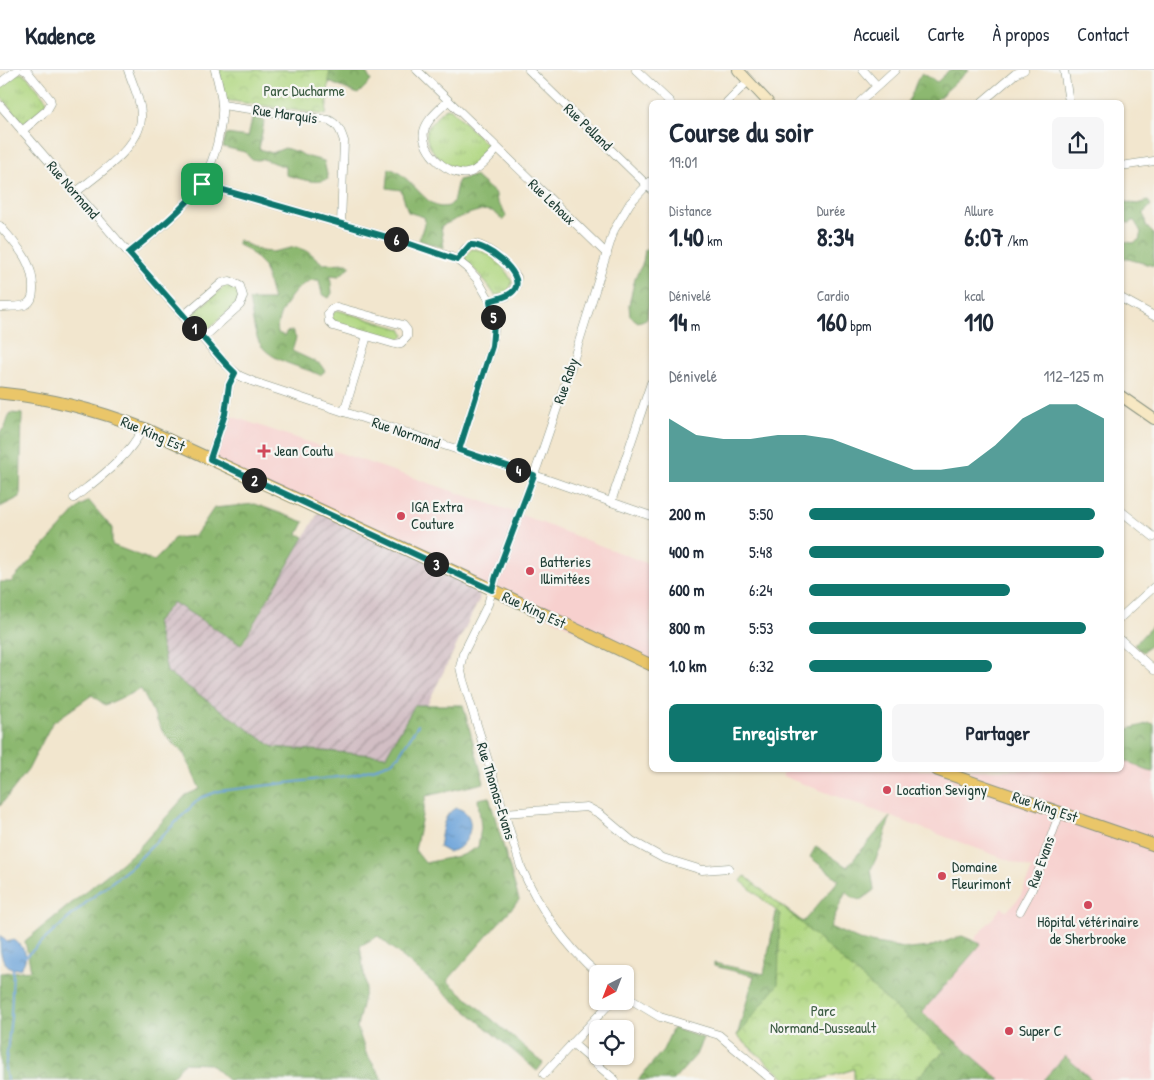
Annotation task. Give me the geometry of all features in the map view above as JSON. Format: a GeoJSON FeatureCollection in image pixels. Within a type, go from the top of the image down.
{"type":"FeatureCollection","features":[{"type":"Feature","properties":{"kind":"main road","name":"Rue King Est"},"geometry":{"type":"LineString","coordinates":[[0,393],[74,405],[143,428],[649,664]]}},
{"type":"Feature","properties":{"kind":"main road","name":"Rue King Est"},"geometry":{"type":"LineString","coordinates":[[943,772],[1154,845]]}},
{"type":"Feature","properties":{"kind":"street"},"geometry":{"type":"LineString","coordinates":[[0,83],[17,70]]}},
{"type":"Feature","properties":{"kind":"street"},"geometry":{"type":"LineString","coordinates":[[22,131],[47,110],[51,103],[27,71],[24,70]]}},
{"type":"Feature","properties":{"kind":"street"},"geometry":{"type":"LineString","coordinates":[[76,192],[123,152],[138,130],[141,118],[137,97],[128,70]]}},
{"type":"Feature","properties":{"kind":"street"},"geometry":{"type":"LineString","coordinates":[[129,253],[163,226],[184,205],[202,184],[209,172],[217,147],[222,105],[216,70]]}},
{"type":"Feature","properties":{"kind":"street","name":"Rue Lehoux"},"geometry":{"type":"LineString","coordinates":[[417,70],[607,254]]}},
{"type":"Feature","properties":{"kind":"street","name":"Rue Pelland"},"geometry":{"type":"LineString","coordinates":[[529,70],[649,184]]}},
{"type":"Feature","properties":{"kind":"street"},"geometry":{"type":"LineString","coordinates":[[636,70],[668,100]]}},
{"type":"Feature","properties":{"kind":"street"},"geometry":{"type":"LineString","coordinates":[[738,70],[766,100]]}},
{"type":"Feature","properties":{"kind":"street"},"geometry":{"type":"LineString","coordinates":[[863,70],[877,86]]}},
{"type":"Feature","properties":{"kind":"street"},"geometry":{"type":"LineString","coordinates":[[862,100],[895,70]]}},
{"type":"Feature","properties":{"kind":"street"},"geometry":{"type":"LineString","coordinates":[[984,100],[1015,74],[1024,70]]}},
{"type":"Feature","properties":{"kind":"street"},"geometry":{"type":"LineString","coordinates":[[1064,70],[1069,100]]}},
{"type":"Feature","properties":{"kind":"street"},"geometry":{"type":"LineString","coordinates":[[729,100],[748,81]]}},
{"type":"Feature","properties":{"kind":"street"},"geometry":{"type":"LineString","coordinates":[[448,101],[426,127],[424,141],[433,155],[448,169],[464,173],[471,172],[477,168],[498,149]]}},
{"type":"Feature","properties":{"kind":"street","name":"Rue Normand"},"geometry":{"type":"LineString","coordinates":[[0,105],[235,373],[254,382],[649,515]]}},
{"type":"Feature","properties":{"kind":"street","name":"Rue Marquis"},"geometry":{"type":"LineString","coordinates":[[222,105],[329,120],[335,123],[342,132],[344,141],[341,224]]}},
{"type":"Feature","properties":{"kind":"street"},"geometry":{"type":"LineString","coordinates":[[1124,166],[1154,161]]}},
{"type":"Feature","properties":{"kind":"street"},"geometry":{"type":"LineString","coordinates":[[202,184],[404,242],[457,260],[477,279],[490,301],[494,324],[492,346],[459,450]]}},
{"type":"Feature","properties":{"kind":"street","name":"Rue Raby"},"geometry":{"type":"LineString","coordinates":[[492,590],[534,475],[619,221],[630,203],[649,186]]}},
{"type":"Feature","properties":{"kind":"street"},"geometry":{"type":"LineString","coordinates":[[0,226],[19,248],[30,266],[33,282],[31,299],[25,305],[0,307]]}},
{"type":"Feature","properties":{"kind":"street"},"geometry":{"type":"LineString","coordinates":[[457,260],[466,248],[475,244],[488,250],[510,269],[518,282],[516,287],[507,296],[490,301]]}},
{"type":"Feature","properties":{"kind":"street"},"geometry":{"type":"LineString","coordinates":[[184,316],[222,283],[230,281],[240,286],[243,296],[240,305],[203,338]]}},
{"type":"Feature","properties":{"kind":"street"},"geometry":{"type":"LineString","coordinates":[[1124,300],[1154,316]]}},
{"type":"Feature","properties":{"kind":"street"},"geometry":{"type":"LineString","coordinates":[[337,307],[403,325],[407,334],[405,340],[398,344],[367,336],[331,325],[328,317],[329,311],[337,307]]}},
{"type":"Feature","properties":{"kind":"street"},"geometry":{"type":"LineString","coordinates":[[344,412],[367,336]]}},
{"type":"Feature","properties":{"kind":"street"},"geometry":{"type":"LineString","coordinates":[[210,459],[225,414],[229,385],[235,373]]}},
{"type":"Feature","properties":{"kind":"street"},"geometry":{"type":"LineString","coordinates":[[611,502],[649,388]]}},
{"type":"Feature","properties":{"kind":"street"},"geometry":{"type":"LineString","coordinates":[[1124,398],[1154,419]]}},
{"type":"Feature","properties":{"kind":"street"},"geometry":{"type":"LineString","coordinates":[[74,498],[124,457],[134,445],[143,428]]}},
{"type":"Feature","properties":{"kind":"street"},"geometry":{"type":"LineString","coordinates":[[1124,512],[1154,537]]}},
{"type":"Feature","properties":{"kind":"street"},"geometry":{"type":"LineString","coordinates":[[1124,614],[1154,587]]}},
{"type":"Feature","properties":{"kind":"street","name":"Rue Thomas-Evans"},"geometry":{"type":"LineString","coordinates":[[492,590],[488,604],[463,654],[460,667],[463,680],[514,848],[531,889],[556,928],[589,965]]}},
{"type":"Feature","properties":{"kind":"street"},"geometry":{"type":"LineString","coordinates":[[1124,643],[1154,670]]}},
{"type":"Feature","properties":{"kind":"street"},"geometry":{"type":"LineString","coordinates":[[504,813],[587,807],[600,814],[632,841],[663,858],[702,870],[729,868]]}},
{"type":"Feature","properties":{"kind":"street","name":"Rue Evans"},"geometry":{"type":"LineString","coordinates":[[1020,911],[1032,889],[1060,812]]}},
{"type":"Feature","properties":{"kind":"street"},"geometry":{"type":"LineString","coordinates":[[634,1001],[660,1017],[719,1035],[772,1080]]}},
{"type":"Feature","properties":{"kind":"street"},"geometry":{"type":"LineString","coordinates":[[544,1074],[604,1010]]}},
{"type":"Feature","properties":{"kind":"street"},"geometry":{"type":"LineString","coordinates":[[572,1044],[615,1080]]}},
{"type":"Feature","properties":{"kind":"shaded area"},"geometry":{"type":"Polygon","coordinates":[[[225,414],[511,511],[649,564],[649,664],[210,459],[225,414]]]}},
{"type":"Feature","properties":{"kind":"shaded area"},"geometry":{"type":"Polygon","coordinates":[[[320,510],[481,584],[479,600],[427,705],[415,705],[387,756],[273,747],[167,672],[156,622],[173,602],[242,645],[320,510]]]}},
{"type":"Feature","properties":{"kind":"shaded area"},"geometry":{"type":"Polygon","coordinates":[[[1124,743],[1154,754],[1154,1080],[1092,1080],[1065,1056],[1043,1080],[1000,1080],[922,1012],[980,944],[975,939],[1002,907],[1007,911],[1020,897],[1032,869],[782,776],[784,772],[1124,772],[1124,743]]]}},
{"type":"Feature","properties":{"kind":"green space","name":"Parc Ducharme"},"geometry":{"type":"Polygon","coordinates":[[[219,70],[330,70],[326,115],[225,100],[219,70]]]}},
{"type":"Feature","properties":{"kind":"green space"},"geometry":{"type":"Polygon","coordinates":[[[273,70],[365,70],[371,81],[358,94],[329,82],[322,83],[273,70]]]}},
{"type":"Feature","properties":{"kind":"green space"},"geometry":{"type":"Polygon","coordinates":[[[949,70],[969,70],[936,100],[908,100],[922,73],[937,82],[949,70]]]}},
{"type":"Feature","properties":{"kind":"green space"},"geometry":{"type":"Polygon","coordinates":[[[21,73],[28,77],[47,101],[45,107],[25,123],[21,121],[0,96],[0,87],[16,74],[21,73]]]}},
{"type":"Feature","properties":{"kind":"green space"},"geometry":{"type":"Polygon","coordinates":[[[447,108],[451,109],[491,149],[481,161],[466,169],[454,168],[448,165],[436,155],[428,143],[428,127],[447,108]]]}},
{"type":"Feature","properties":{"kind":"green space"},"geometry":{"type":"Polygon","coordinates":[[[253,115],[260,116],[264,122],[259,149],[272,153],[285,148],[324,161],[328,179],[312,181],[286,175],[286,167],[263,159],[251,159],[245,152],[223,147],[226,134],[248,137],[253,115]]]}},
{"type":"Feature","properties":{"kind":"green space"},"geometry":{"type":"Polygon","coordinates":[[[389,168],[407,179],[433,204],[441,207],[449,206],[453,202],[458,180],[475,176],[496,194],[497,201],[506,216],[503,220],[494,212],[488,210],[475,212],[441,226],[444,248],[419,240],[425,221],[424,217],[408,212],[401,190],[387,188],[389,168]]]}},
{"type":"Feature","properties":{"kind":"green space"},"geometry":{"type":"Polygon","coordinates":[[[1148,201],[1151,205],[1144,213],[1146,226],[1154,234],[1154,266],[1124,258],[1124,242],[1133,243],[1139,240],[1141,232],[1134,220],[1130,223],[1124,222],[1124,202],[1137,204],[1148,201]]]}},
{"type":"Feature","properties":{"kind":"green space"},"geometry":{"type":"Polygon","coordinates":[[[238,240],[261,251],[272,252],[296,247],[309,252],[323,264],[347,263],[351,266],[339,276],[330,275],[332,293],[329,298],[322,294],[319,280],[310,281],[302,286],[286,304],[279,319],[278,333],[285,336],[286,332],[292,331],[296,338],[292,351],[320,364],[325,371],[320,375],[278,359],[264,349],[259,342],[249,300],[273,300],[264,266],[247,249],[238,245],[238,240]]]}},
{"type":"Feature","properties":{"kind":"green space"},"geometry":{"type":"Polygon","coordinates":[[[472,249],[484,252],[496,260],[505,271],[512,282],[506,292],[495,295],[482,277],[465,260],[466,255],[472,249]]]}},
{"type":"Feature","properties":{"kind":"green space"},"geometry":{"type":"Polygon","coordinates":[[[649,249],[649,306],[647,319],[638,322],[630,316],[629,305],[635,278],[643,263],[645,250],[649,249]]]}},
{"type":"Feature","properties":{"kind":"green space"},"geometry":{"type":"Polygon","coordinates":[[[230,284],[236,287],[240,294],[238,303],[209,328],[205,329],[194,318],[193,314],[226,285],[230,284]]]}},
{"type":"Feature","properties":{"kind":"green space"},"geometry":{"type":"Polygon","coordinates":[[[337,310],[401,329],[404,335],[399,341],[335,323],[332,320],[332,314],[337,310]]]}},
{"type":"Feature","properties":{"kind":"green space"},"geometry":{"type":"Polygon","coordinates":[[[10,413],[22,414],[20,497],[0,507],[0,432],[5,427],[10,413]]]}},
{"type":"Feature","properties":{"kind":"green space"},"geometry":{"type":"Polygon","coordinates":[[[89,501],[112,528],[112,545],[154,561],[174,538],[195,536],[214,508],[255,504],[304,522],[298,534],[304,537],[241,645],[173,602],[156,622],[167,672],[273,747],[386,756],[415,705],[463,705],[484,783],[426,796],[415,850],[425,863],[463,855],[478,847],[481,828],[478,799],[489,797],[519,900],[447,981],[543,1063],[537,1071],[378,936],[360,946],[366,987],[357,1027],[366,1053],[383,1080],[228,1080],[210,1064],[184,1063],[169,1080],[0,1080],[0,973],[31,970],[25,941],[136,851],[186,795],[200,789],[184,754],[164,734],[141,689],[105,705],[92,695],[52,723],[28,770],[0,806],[0,582],[11,582],[80,506],[89,501]]]}},
{"type":"Feature","properties":{"kind":"green space"},"geometry":{"type":"Polygon","coordinates":[[[1154,624],[1154,642],[1143,652],[1134,645],[1154,624]]]}},
{"type":"Feature","properties":{"kind":"green space"},"geometry":{"type":"Polygon","coordinates":[[[1150,723],[1154,724],[1154,772],[1124,760],[1124,730],[1150,723]]]}},
{"type":"Feature","properties":{"kind":"green space"},"geometry":{"type":"Polygon","coordinates":[[[890,817],[882,846],[871,869],[874,890],[861,900],[853,898],[846,891],[830,927],[859,940],[910,949],[929,947],[962,936],[981,944],[922,1012],[1000,1080],[856,1080],[854,1069],[818,1080],[756,1053],[737,1036],[754,976],[714,966],[714,963],[764,974],[778,903],[803,922],[839,880],[810,857],[816,846],[847,867],[890,817]]]}},
{"type":"Feature","properties":{"kind":"green space","name":"Parc Normand-Dusseault"},"geometry":{"type":"Polygon","coordinates":[[[745,876],[784,908],[944,1051],[915,1080],[854,1080],[854,1069],[818,1080],[787,1080],[737,1036],[778,984],[780,914],[741,881],[745,876]]]}},
{"type":"Feature","properties":{"kind":"green space"},"geometry":{"type":"Polygon","coordinates":[[[673,1028],[703,1038],[696,1055],[674,1080],[638,1080],[663,1050],[673,1028]]]}},
{"type":"Feature","properties":{"kind":"green space"},"geometry":{"type":"Polygon","coordinates":[[[1065,1056],[1092,1080],[1043,1080],[1065,1056]]]}},
{"type":"Feature","properties":{"kind":"water"},"geometry":{"type":"Polygon","coordinates":[[[456,808],[463,810],[470,820],[469,832],[459,848],[448,852],[439,847],[445,820],[451,811],[456,808]]]}},
{"type":"Feature","properties":{"kind":"water"},"geometry":{"type":"Polygon","coordinates":[[[0,935],[7,942],[13,940],[25,952],[26,956],[21,968],[13,969],[5,963],[1,951],[0,935]]]}},
{"type":"Feature","properties":{"kind":"waterway"},"geometry":{"type":"LineString","coordinates":[[25,957],[89,900],[132,866],[200,798],[219,791],[354,775],[390,763],[399,755],[418,725]]}},
{"type":"Feature","properties":{"kind":"waterway"},"geometry":{"type":"LineString","coordinates":[[7,1080],[5,1070],[11,1017],[13,969]]}},
{"type":"Feature","properties":{"kind":"place","name":"Jean Coutu"},"geometry":{"type":"Point","coordinates":[264,451]}},
{"type":"Feature","properties":{"kind":"place","name":"IGA Extra Couture"},"geometry":{"type":"Point","coordinates":[401,516]}},
{"type":"Feature","properties":{"kind":"place","name":"Batteries Illimitées"},"geometry":{"type":"Point","coordinates":[530,571]}},
{"type":"Feature","properties":{"kind":"place","name":"Location Sevigny"},"geometry":{"type":"Point","coordinates":[887,790]}},
{"type":"Feature","properties":{"kind":"place","name":"Domaine Fleurimont"},"geometry":{"type":"Point","coordinates":[942,876]}},
{"type":"Feature","properties":{"kind":"place","name":"Hôpital vétérinaire de Sherbrooke"},"geometry":{"type":"Point","coordinates":[1088,905]}},
{"type":"Feature","properties":{"kind":"place","name":"Super C"},"geometry":{"type":"Point","coordinates":[1009,1031]}},
{"type":"Feature","properties":{"kind":"route"},"geometry":{"type":"LineString","coordinates":[[202,184],[404,242],[457,260],[466,248],[475,244],[488,250],[510,269],[516,277],[518,282],[513,292],[507,296],[490,301],[494,337],[459,450],[534,475],[492,590],[210,459],[225,414],[229,385],[235,373],[129,253],[163,226],[202,184]]}}]}
